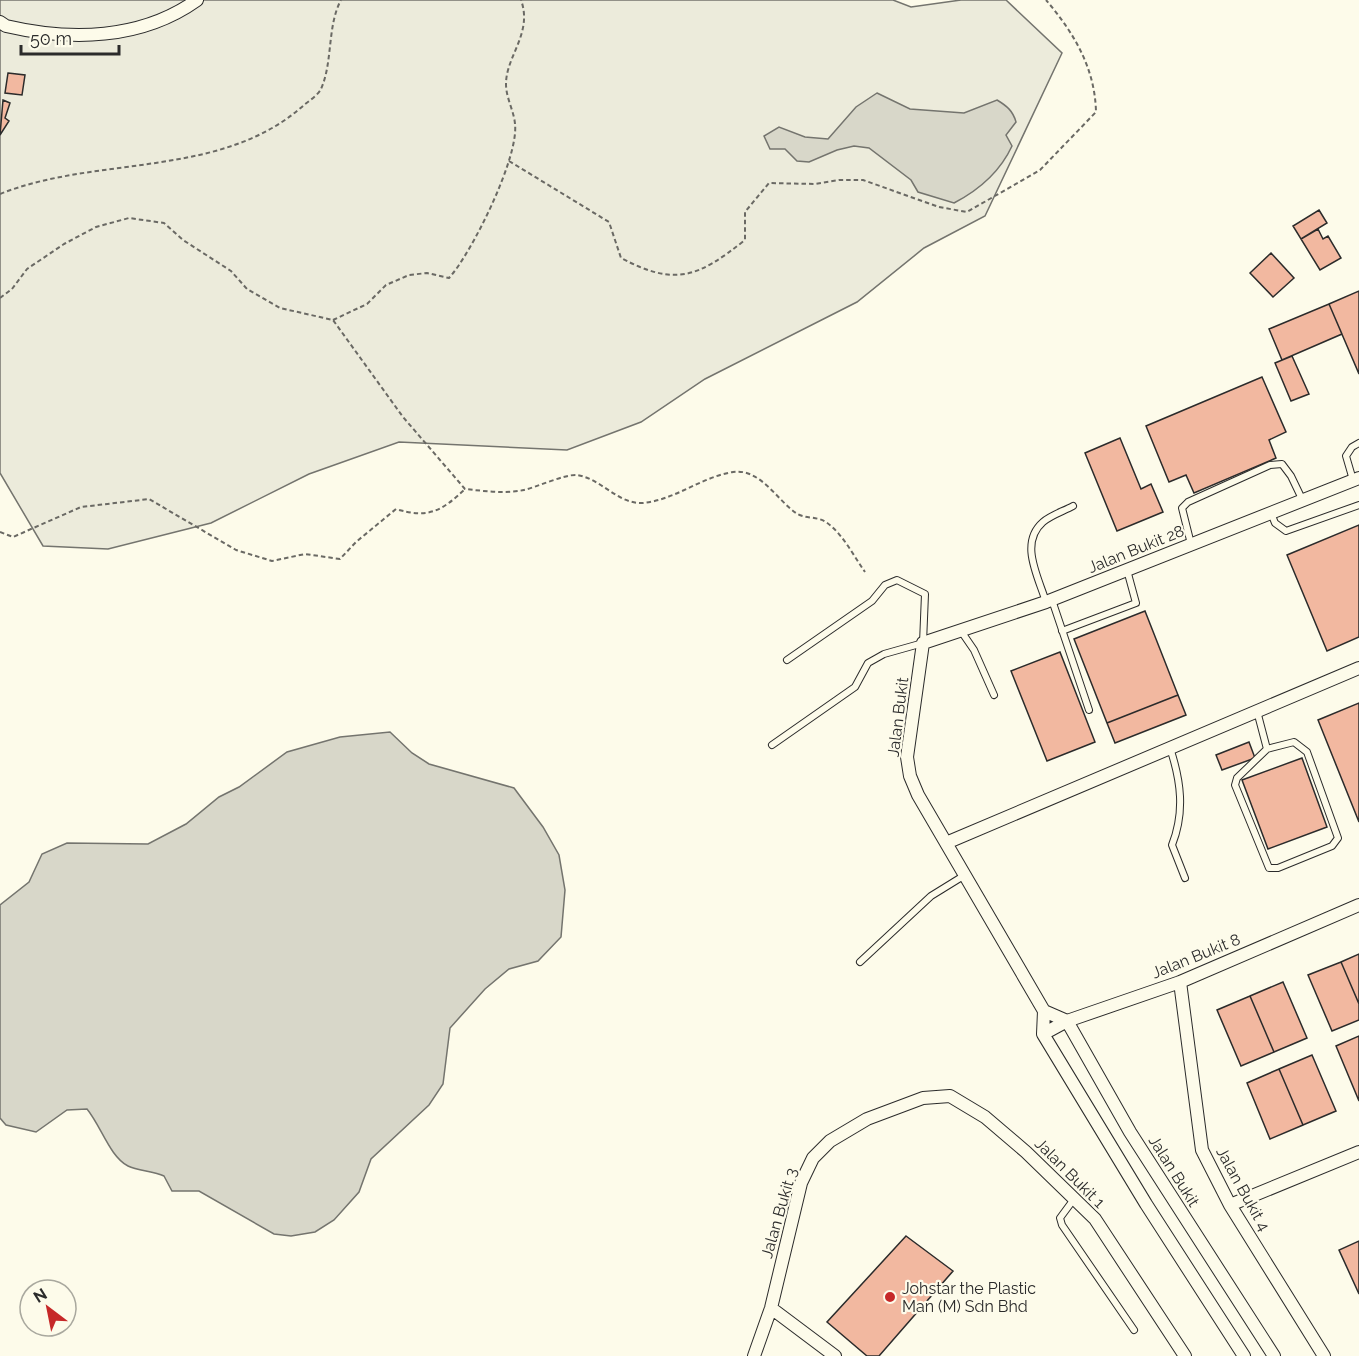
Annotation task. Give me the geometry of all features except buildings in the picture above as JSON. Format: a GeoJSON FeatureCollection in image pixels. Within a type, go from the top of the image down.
{"type":"FeatureCollection","features":[{"type":"Feature","properties":{"kind":"street"},"geometry":{"type":"LineString","coordinates":[[0,22],[6,26],[50,35],[108,34],[162,21],[197,0]]}},
{"type":"Feature","properties":{"kind":"street","name":"Jalan Bukit 28"},"geometry":{"type":"LineString","coordinates":[[923,643],[1049,601],[1356,480]]}},
{"type":"Feature","properties":{"kind":"street","name":"Jalan Bukit"},"geometry":{"type":"LineString","coordinates":[[923,643],[907,757],[910,776],[946,843],[1044,1011]]}},
{"type":"Feature","properties":{"kind":"street"},"geometry":{"type":"LineString","coordinates":[[946,843],[1359,668]]}},
{"type":"Feature","properties":{"kind":"street","name":"Jalan Bukit 8"},"geometry":{"type":"LineString","coordinates":[[1043,1034],[1067,1021],[1180,982],[1359,905]]}},
{"type":"Feature","properties":{"kind":"street","name":"Jalan Bukit 4"},"geometry":{"type":"LineString","coordinates":[[1180,982],[1202,1150],[1230,1206],[1324,1356]]}},
{"type":"Feature","properties":{"kind":"street"},"geometry":{"type":"LineString","coordinates":[[1067,1021],[1044,1011],[1043,1034],[1146,1204],[1244,1356]]}},
{"type":"Feature","properties":{"kind":"street","name":"Jalan Bukit"},"geometry":{"type":"LineString","coordinates":[[1067,1021],[1130,1132],[1274,1356]]}},
{"type":"Feature","properties":{"kind":"street","name":"Jalan Bukit 1"},"geometry":{"type":"LineString","coordinates":[[950,1096],[993,1124],[1095,1219],[1185,1356]]}},
{"type":"Feature","properties":{"kind":"street","name":"Jalan Bukit 3"},"geometry":{"type":"LineString","coordinates":[[754,1356],[771,1308],[801,1183],[813,1158],[831,1141],[867,1119],[923,1098],[950,1096]]}},
{"type":"Feature","properties":{"kind":"street"},"geometry":{"type":"LineString","coordinates":[[1230,1206],[1359,1152]]}},
{"type":"Feature","properties":{"kind":"street"},"geometry":{"type":"LineString","coordinates":[[771,1308],[836,1356]]}},
{"type":"Feature","properties":{"kind":"lane"},"geometry":{"type":"LineString","coordinates":[[1356,480],[1346,456],[1352,447],[1359,443]]}},
{"type":"Feature","properties":{"kind":"lane"},"geometry":{"type":"LineString","coordinates":[[1192,545],[1182,508],[1188,502],[1270,465],[1281,464],[1291,476],[1303,501]]}},
{"type":"Feature","properties":{"kind":"lane"},"geometry":{"type":"LineString","coordinates":[[1271,513],[1275,523],[1286,531],[1359,505]]}},
{"type":"Feature","properties":{"kind":"lane"},"geometry":{"type":"LineString","coordinates":[[1073,506],[1044,521],[1031,538],[1031,556],[1062,631],[1089,710]]}},
{"type":"Feature","properties":{"kind":"lane"},"geometry":{"type":"LineString","coordinates":[[1062,631],[1136,603],[1128,570]]}},
{"type":"Feature","properties":{"kind":"lane"},"geometry":{"type":"LineString","coordinates":[[772,745],[855,687],[868,663],[884,654],[923,643],[925,594],[897,580],[885,585],[872,601],[787,660]]}},
{"type":"Feature","properties":{"kind":"lane"},"geometry":{"type":"LineString","coordinates":[[962,631],[974,650],[993,695]]}},
{"type":"Feature","properties":{"kind":"lane"},"geometry":{"type":"LineString","coordinates":[[1257,711],[1267,748]]}},
{"type":"Feature","properties":{"kind":"lane"},"geometry":{"type":"LineString","coordinates":[[1294,742],[1307,752],[1338,832],[1338,838],[1332,846],[1278,868],[1269,868],[1266,864],[1235,784],[1237,778],[1267,748],[1294,742]]}},
{"type":"Feature","properties":{"kind":"lane"},"geometry":{"type":"LineString","coordinates":[[1170,747],[1176,766],[1182,805],[1178,829],[1172,845],[1185,878]]}},
{"type":"Feature","properties":{"kind":"lane"},"geometry":{"type":"LineString","coordinates":[[860,962],[931,896],[965,875]]}},
{"type":"Feature","properties":{"kind":"lane"},"geometry":{"type":"LineString","coordinates":[[1074,1198],[1060,1218],[1062,1225],[1134,1330]]}},
{"type":"Feature","properties":{"kind":"path"},"geometry":{"type":"LineString","coordinates":[[0,194],[30,182],[205,153],[254,138],[295,114],[320,91],[341,0]]}},
{"type":"Feature","properties":{"kind":"path"},"geometry":{"type":"LineString","coordinates":[[0,298],[12,289],[27,269],[64,244],[96,227],[129,218],[164,223],[183,240],[231,271],[247,289],[280,308],[333,320],[367,304],[386,285],[408,275],[427,273],[448,278],[458,269],[489,214],[509,161],[515,124],[506,82],[526,13],[521,0]]}},
{"type":"Feature","properties":{"kind":"path"},"geometry":{"type":"LineString","coordinates":[[509,161],[609,222],[621,258],[648,272],[685,275],[714,265],[745,240],[745,212],[769,183],[814,184],[839,180],[863,180],[939,207],[967,212],[1040,170],[1096,112],[1096,87],[1088,64],[1063,20],[1046,0]]}},
{"type":"Feature","properties":{"kind":"path"},"geometry":{"type":"LineString","coordinates":[[333,320],[403,417],[465,489],[522,490],[576,475],[606,487],[626,502],[643,502],[670,497],[711,478],[736,471],[762,480],[797,515],[824,521],[843,539],[865,572]]}},
{"type":"Feature","properties":{"kind":"path"},"geometry":{"type":"LineString","coordinates":[[0,532],[13,537],[81,507],[148,499],[236,550],[250,555],[272,561],[305,554],[340,559],[356,542],[396,509],[412,514],[445,509],[465,489]]}},
{"type":"Feature","properties":{"kind":"shaded area"},"geometry":{"type":"Polygon","coordinates":[[[0,0],[893,0],[911,7],[961,0],[1006,0],[1062,53],[985,216],[924,248],[857,302],[705,379],[641,422],[567,450],[399,442],[309,474],[211,523],[108,549],[43,546],[0,473],[0,0]]]}},
{"type":"Feature","properties":{"kind":"shaded area"},"geometry":{"type":"Polygon","coordinates":[[[877,93],[910,109],[964,113],[997,100],[1009,109],[1016,122],[1006,135],[1012,146],[988,179],[954,203],[918,192],[911,180],[869,148],[854,146],[837,150],[809,162],[797,161],[785,149],[770,149],[764,136],[779,127],[805,137],[828,139],[856,107],[877,93]]]}},
{"type":"Feature","properties":{"kind":"shaded area"},"geometry":{"type":"Polygon","coordinates":[[[390,732],[412,753],[429,764],[514,788],[543,827],[559,855],[565,890],[561,937],[538,961],[509,969],[485,989],[450,1028],[443,1084],[429,1105],[371,1159],[359,1192],[334,1220],[315,1232],[291,1236],[274,1234],[199,1191],[172,1191],[164,1176],[132,1168],[122,1162],[87,1109],[67,1110],[36,1132],[6,1125],[0,1118],[0,905],[29,882],[42,854],[67,843],[148,844],[186,824],[219,797],[239,787],[287,752],[340,737],[390,732]]]}},
{"type":"Feature","properties":{"kind":"place","name":"Johstar the Plastic Man (M) Sdn Bhd"},"geometry":{"type":"Point","coordinates":[890,1297]}}]}
